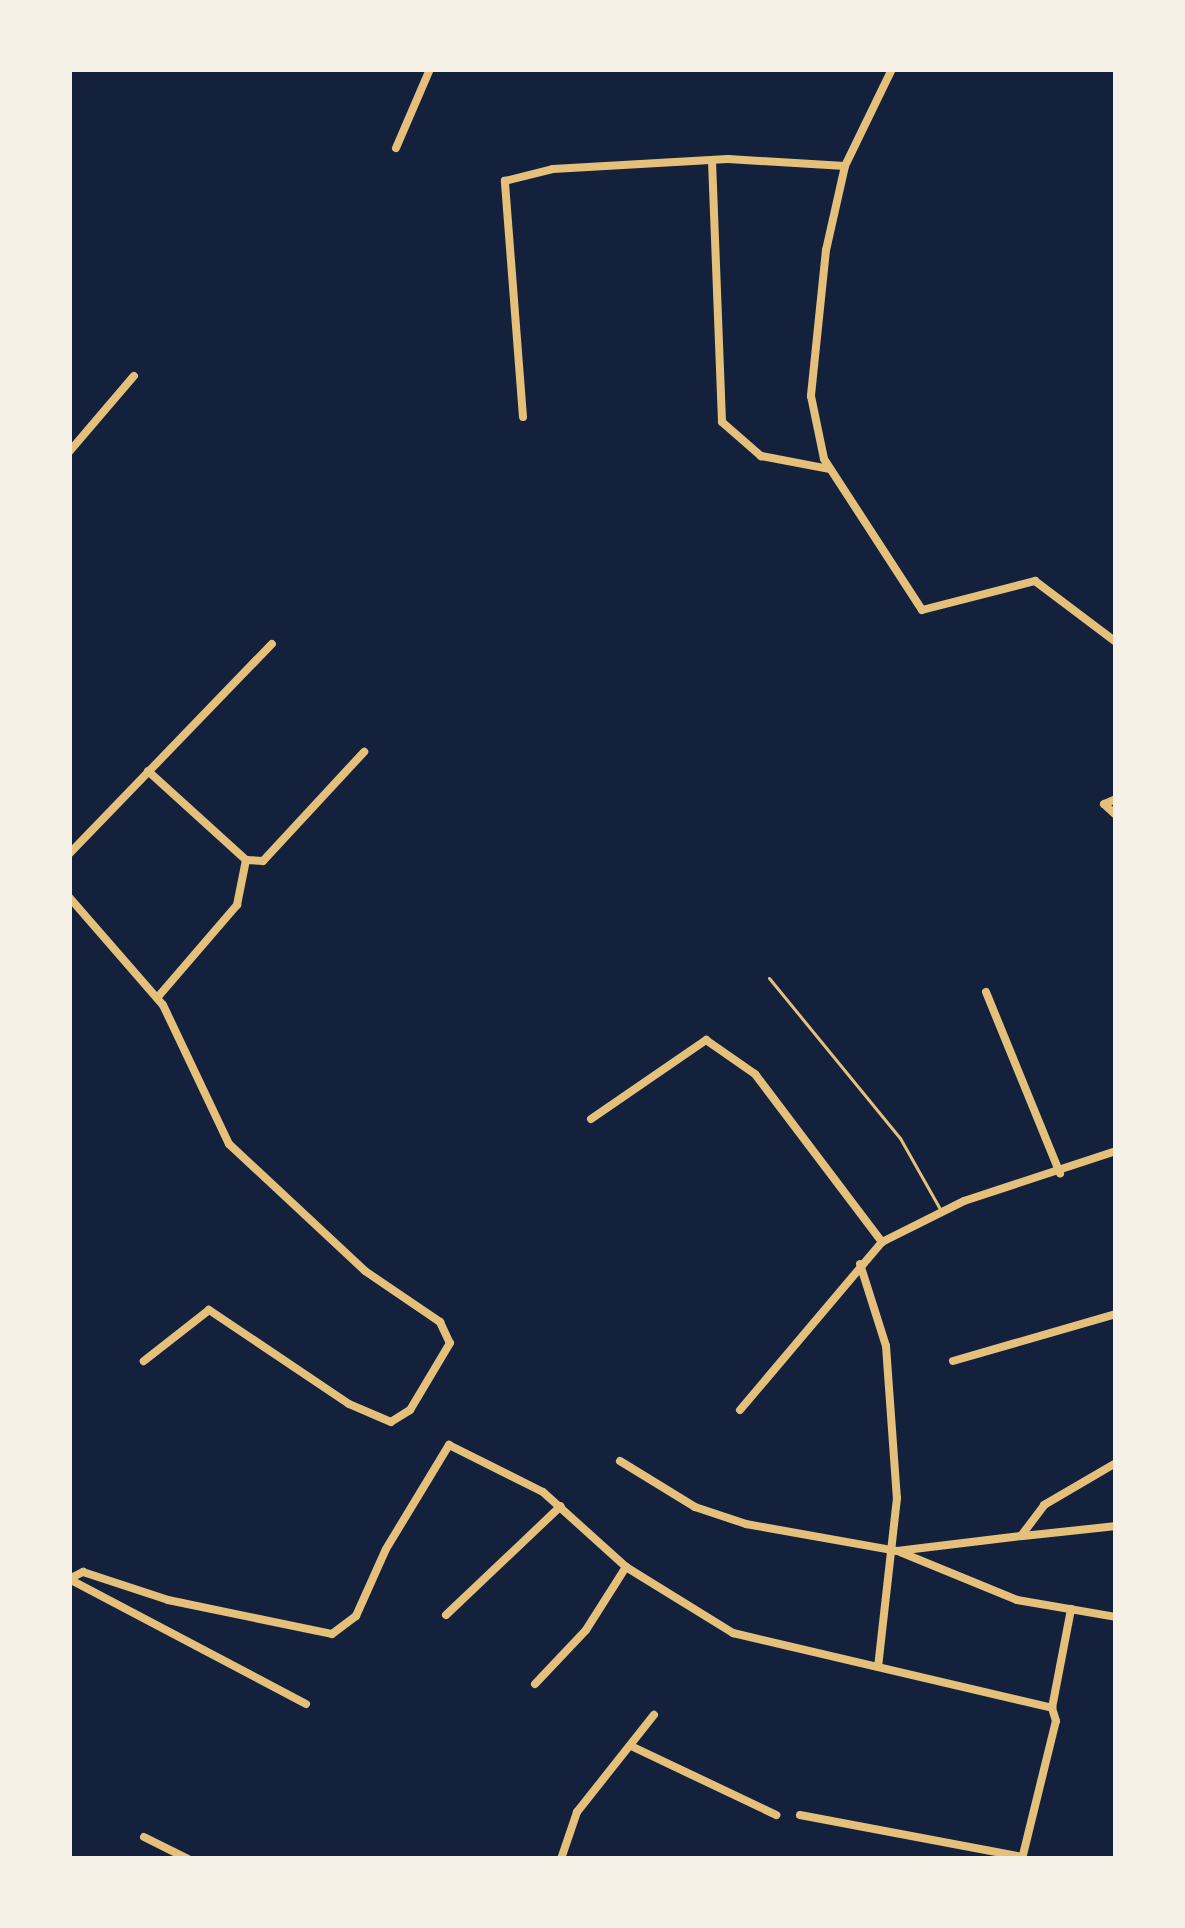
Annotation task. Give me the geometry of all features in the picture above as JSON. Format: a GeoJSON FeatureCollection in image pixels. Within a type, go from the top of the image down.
{"type":"FeatureCollection","features":[{"type":"Feature","properties":{"kind":"street"},"geometry":{"type":"LineString","coordinates":[[396,148],[430,69]]}},
{"type":"Feature","properties":{"kind":"street"},"geometry":{"type":"LineString","coordinates":[[892,69],[845,166],[812,366],[811,396],[830,469],[922,610],[1035,580],[1116,641]]}},
{"type":"Feature","properties":{"kind":"street"},"geometry":{"type":"LineString","coordinates":[[523,417],[505,181],[553,169],[712,160],[845,166]]}},
{"type":"Feature","properties":{"kind":"street"},"geometry":{"type":"LineString","coordinates":[[712,160],[722,422],[761,456],[830,469]]}},
{"type":"Feature","properties":{"kind":"street"},"geometry":{"type":"LineString","coordinates":[[69,452],[134,376]]}},
{"type":"Feature","properties":{"kind":"street"},"geometry":{"type":"LineString","coordinates":[[69,854],[272,644]]}},
{"type":"Feature","properties":{"kind":"street"},"geometry":{"type":"LineString","coordinates":[[246,860],[277,851],[364,752]]}},
{"type":"Feature","properties":{"kind":"street"},"geometry":{"type":"LineString","coordinates":[[148,771],[246,860]]}},
{"type":"Feature","properties":{"kind":"street"},"geometry":{"type":"LineString","coordinates":[[1116,799],[1105,804],[1116,814]]}},
{"type":"Feature","properties":{"kind":"street"},"geometry":{"type":"LineString","coordinates":[[157,998],[238,905],[246,860]]}},
{"type":"Feature","properties":{"kind":"street"},"geometry":{"type":"LineString","coordinates":[[69,897],[157,998],[229,1144],[365,1271],[440,1322],[450,1343],[410,1410],[391,1422],[349,1404],[209,1310],[144,1361]]}},
{"type":"Feature","properties":{"kind":"street"},"geometry":{"type":"LineString","coordinates":[[986,992],[1060,1173]]}},
{"type":"Feature","properties":{"kind":"street"},"geometry":{"type":"LineString","coordinates":[[591,1119],[690,1045],[724,1048],[755,1074],[882,1242]]}},
{"type":"Feature","properties":{"kind":"street"},"geometry":{"type":"LineString","coordinates":[[740,1410],[882,1242],[941,1210],[1116,1151]]}},
{"type":"Feature","properties":{"kind":"street"},"geometry":{"type":"LineString","coordinates":[[860,1264],[886,1346],[897,1551],[878,1667]]}},
{"type":"Feature","properties":{"kind":"street"},"geometry":{"type":"LineString","coordinates":[[953,1361],[1116,1314]]}},
{"type":"Feature","properties":{"kind":"street"},"geometry":{"type":"LineString","coordinates":[[69,1579],[83,1572],[321,1637],[356,1616],[441,1448],[449,1445],[561,1506],[626,1567],[733,1633],[1052,1708]]}},
{"type":"Feature","properties":{"kind":"street"},"geometry":{"type":"LineString","coordinates":[[620,1460],[695,1507],[746,1524],[897,1551],[1017,1600],[1116,1617]]}},
{"type":"Feature","properties":{"kind":"street"},"geometry":{"type":"LineString","coordinates":[[1021,1536],[1044,1505],[1116,1463]]}},
{"type":"Feature","properties":{"kind":"street"},"geometry":{"type":"LineString","coordinates":[[446,1615],[561,1506]]}},
{"type":"Feature","properties":{"kind":"street"},"geometry":{"type":"LineString","coordinates":[[897,1551],[1116,1526]]}},
{"type":"Feature","properties":{"kind":"street"},"geometry":{"type":"LineString","coordinates":[[535,1684],[586,1630],[626,1567]]}},
{"type":"Feature","properties":{"kind":"street"},"geometry":{"type":"LineString","coordinates":[[69,1579],[306,1704]]}},
{"type":"Feature","properties":{"kind":"street"},"geometry":{"type":"LineString","coordinates":[[800,1815],[1022,1858],[1057,1721],[1052,1708],[1071,1610]]}},
{"type":"Feature","properties":{"kind":"street"},"geometry":{"type":"LineString","coordinates":[[561,1859],[577,1812],[654,1715]]}},
{"type":"Feature","properties":{"kind":"street"},"geometry":{"type":"LineString","coordinates":[[631,1746],[776,1815]]}},
{"type":"Feature","properties":{"kind":"street"},"geometry":{"type":"LineString","coordinates":[[144,1837],[188,1859]]}},
{"type":"Feature","properties":{"kind":"lane"},"geometry":{"type":"LineString","coordinates":[[770,978],[900,1138],[941,1210]]}}]}
